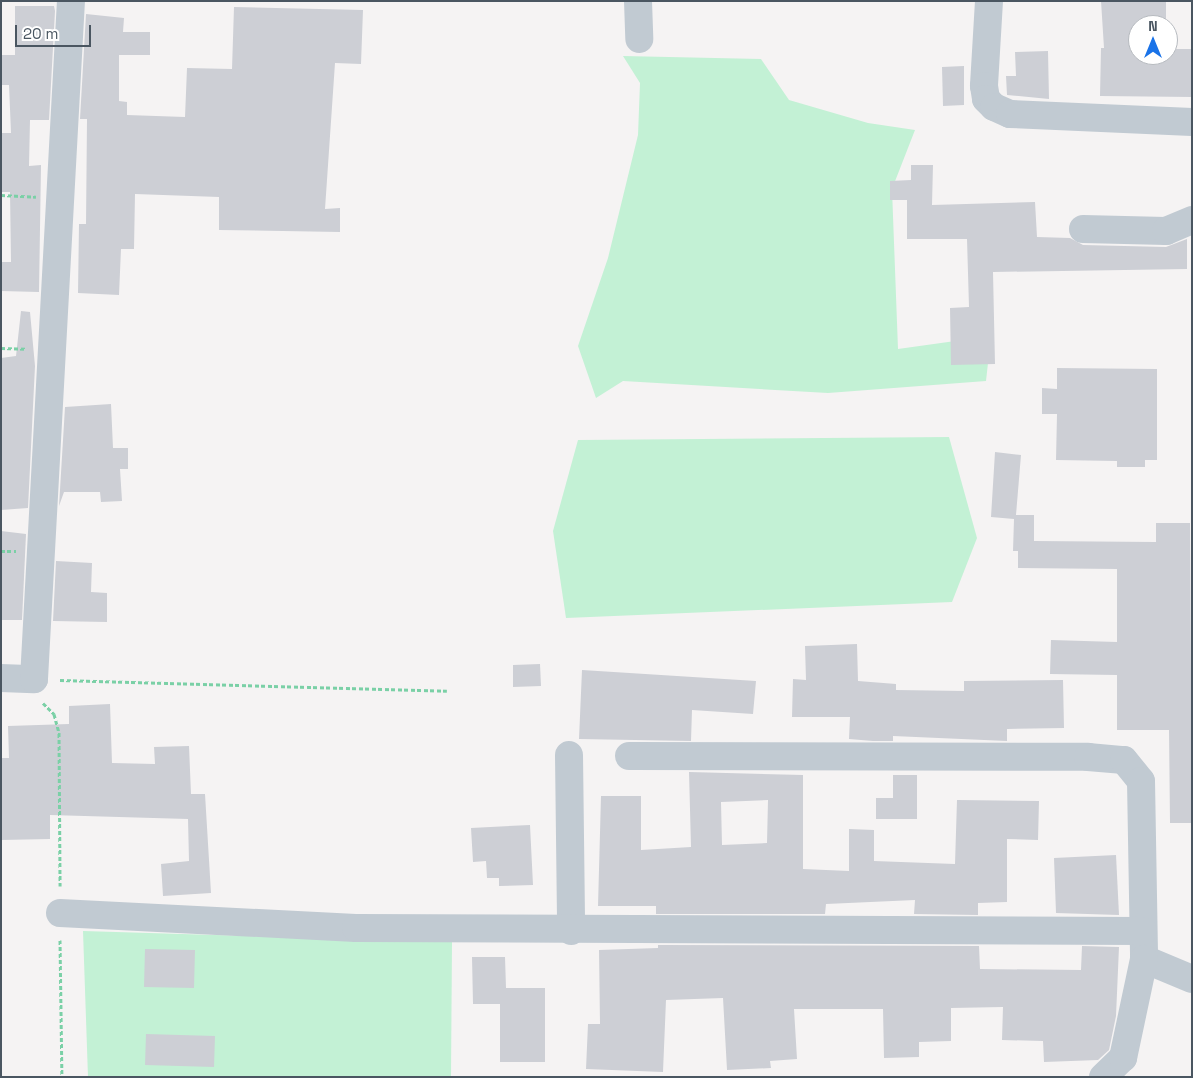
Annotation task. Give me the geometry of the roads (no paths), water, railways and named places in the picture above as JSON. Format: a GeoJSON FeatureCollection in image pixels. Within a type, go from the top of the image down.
{"type":"FeatureCollection","features":[{"type":"Feature","properties":{"kind":"street"},"geometry":{"type":"LineString","coordinates":[[1,678],[34,680],[71,1]]}},
{"type":"Feature","properties":{"kind":"street"},"geometry":{"type":"LineString","coordinates":[[638,1],[638,39]]}},
{"type":"Feature","properties":{"kind":"street"},"geometry":{"type":"LineString","coordinates":[[989,1],[984,86],[986,99],[994,107],[1010,114],[1192,122]]}},
{"type":"Feature","properties":{"kind":"street"},"geometry":{"type":"LineString","coordinates":[[1083,229],[1166,231],[1192,220]]}},
{"type":"Feature","properties":{"kind":"street"},"geometry":{"type":"LineString","coordinates":[[570,754],[571,930]]}},
{"type":"Feature","properties":{"kind":"street"},"geometry":{"type":"LineString","coordinates":[[629,756],[1088,757],[1124,760],[1141,781],[1144,959],[1123,1058],[1103,1077]]}},
{"type":"Feature","properties":{"kind":"street"},"geometry":{"type":"LineString","coordinates":[[60,913],[356,928],[1144,930]]}},
{"type":"Feature","properties":{"kind":"street"},"geometry":{"type":"LineString","coordinates":[[1144,959],[1192,979]]}}]}
